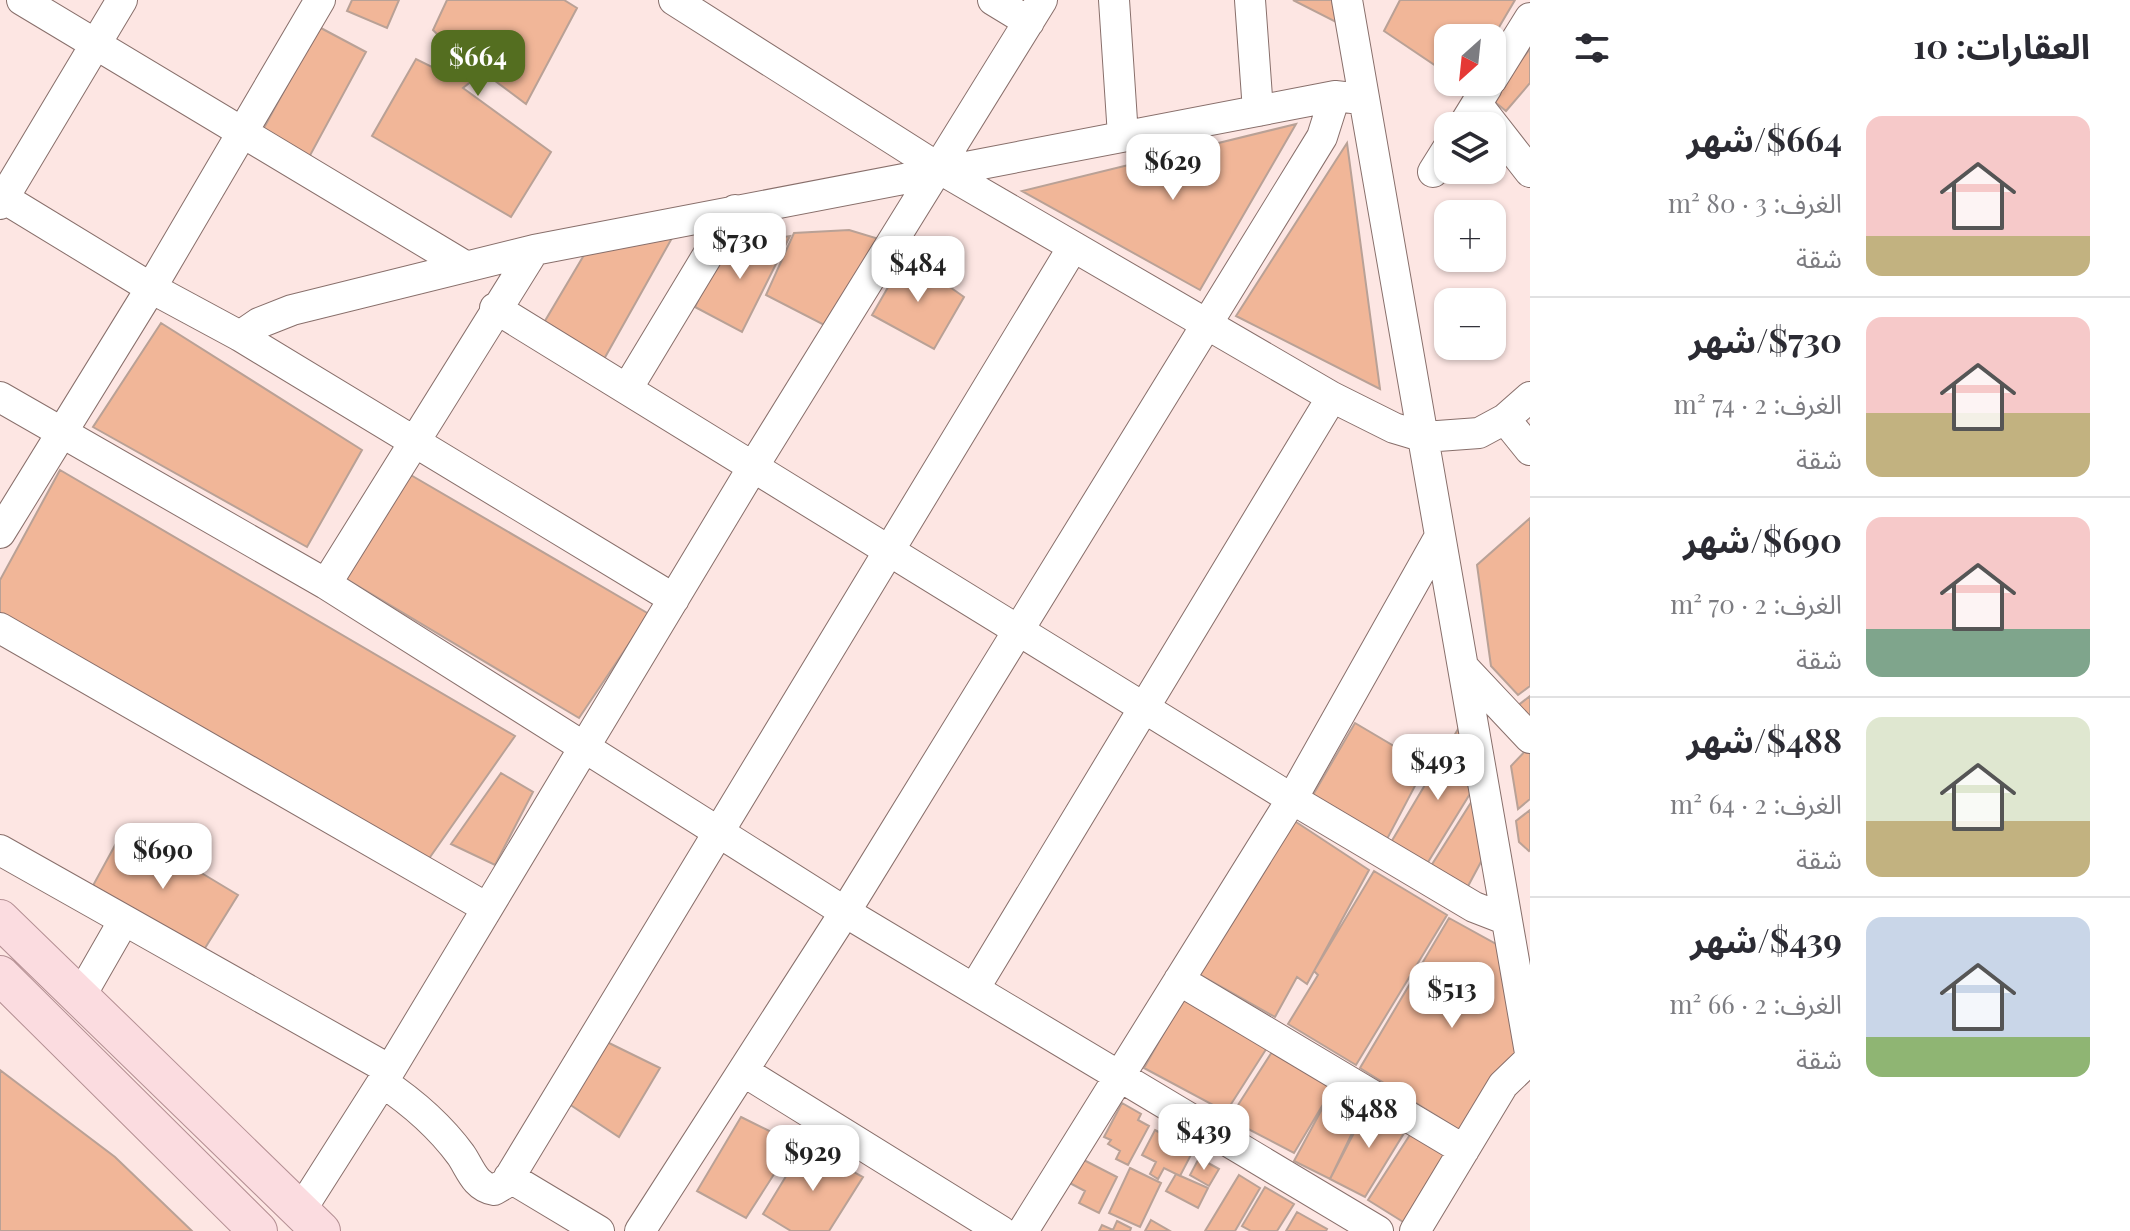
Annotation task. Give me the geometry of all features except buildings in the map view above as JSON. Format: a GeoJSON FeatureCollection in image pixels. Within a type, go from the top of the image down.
{"type":"FeatureCollection","features":[{"type":"Feature","properties":{"kind":"main road"},"geometry":{"type":"LineString","coordinates":[[0,919],[311,1221]]}},
{"type":"Feature","properties":{"kind":"main road"},"geometry":{"type":"LineString","coordinates":[[0,975],[258,1231]]}},
{"type":"Feature","properties":{"kind":"street"},"geometry":{"type":"LineString","coordinates":[[22,0],[240,134],[465,266]]}},
{"type":"Feature","properties":{"kind":"street"},"geometry":{"type":"LineString","coordinates":[[122,0],[1,199],[151,288],[240,336],[674,599]]}},
{"type":"Feature","properties":{"kind":"street"},"geometry":{"type":"LineString","coordinates":[[0,533],[151,288],[320,0]]}},
{"type":"Feature","properties":{"kind":"street"},"geometry":{"type":"LineString","coordinates":[[674,0],[940,169],[1332,397],[1394,428],[1424,437],[1479,433],[1505,419],[1530,397]]}},
{"type":"Feature","properties":{"kind":"street"},"geometry":{"type":"LineString","coordinates":[[311,1221],[386,1076],[583,746],[1036,11],[993,0]]}},
{"type":"Feature","properties":{"kind":"street"},"geometry":{"type":"LineString","coordinates":[[1114,0],[1123,136]]}},
{"type":"Feature","properties":{"kind":"street"},"geometry":{"type":"LineString","coordinates":[[1250,0],[1258,111]]}},
{"type":"Feature","properties":{"kind":"street"},"geometry":{"type":"LineString","coordinates":[[1351,5],[1348,98],[1424,437],[1530,1053]]}},
{"type":"Feature","properties":{"kind":"street"},"geometry":{"type":"LineString","coordinates":[[1530,18],[1481,98],[1530,172]]}},
{"type":"Feature","properties":{"kind":"street"},"geometry":{"type":"LineString","coordinates":[[240,336],[259,323],[292,310],[534,250],[940,169],[1258,111],[1348,98]]}},
{"type":"Feature","properties":{"kind":"street"},"geometry":{"type":"LineString","coordinates":[[640,1231],[845,912],[1016,629],[1348,98]]}},
{"type":"Feature","properties":{"kind":"street"},"geometry":{"type":"LineString","coordinates":[[627,389],[735,210]]}},
{"type":"Feature","properties":{"kind":"street"},"geometry":{"type":"LineString","coordinates":[[0,850],[386,1076],[436,1125],[481,1185],[494,1190],[509,1177],[1073,247]]}},
{"type":"Feature","properties":{"kind":"street"},"geometry":{"type":"LineString","coordinates":[[326,584],[495,308],[534,250]]}},
{"type":"Feature","properties":{"kind":"street"},"geometry":{"type":"LineString","coordinates":[[495,308],[1292,799],[1474,907],[1505,919]]}},
{"type":"Feature","properties":{"kind":"street"},"geometry":{"type":"LineString","coordinates":[[0,397],[326,584],[845,912],[1378,1231]]}},
{"type":"Feature","properties":{"kind":"street"},"geometry":{"type":"LineString","coordinates":[[974,989],[1332,397]]}},
{"type":"Feature","properties":{"kind":"street"},"geometry":{"type":"LineString","coordinates":[[1505,419],[1530,450]]}},
{"type":"Feature","properties":{"kind":"street"},"geometry":{"type":"LineString","coordinates":[[1023,1231],[1292,799],[1440,536]]}},
{"type":"Feature","properties":{"kind":"street"},"geometry":{"type":"LineString","coordinates":[[0,628],[487,908]]}},
{"type":"Feature","properties":{"kind":"street"},"geometry":{"type":"LineString","coordinates":[[1466,670],[1530,738]]}},
{"type":"Feature","properties":{"kind":"street"},"geometry":{"type":"LineString","coordinates":[[80,997],[123,922]]}},
{"type":"Feature","properties":{"kind":"street"},"geometry":{"type":"LineString","coordinates":[[1179,980],[1464,1150]]}},
{"type":"Feature","properties":{"kind":"street"},"geometry":{"type":"LineString","coordinates":[[1415,1231],[1503,1085],[1530,1059]]}},
{"type":"Feature","properties":{"kind":"street"},"geometry":{"type":"LineString","coordinates":[[743,1071],[1001,1231]]}},
{"type":"Feature","properties":{"kind":"street"},"geometry":{"type":"LineString","coordinates":[[509,1177],[599,1231]]}}]}
